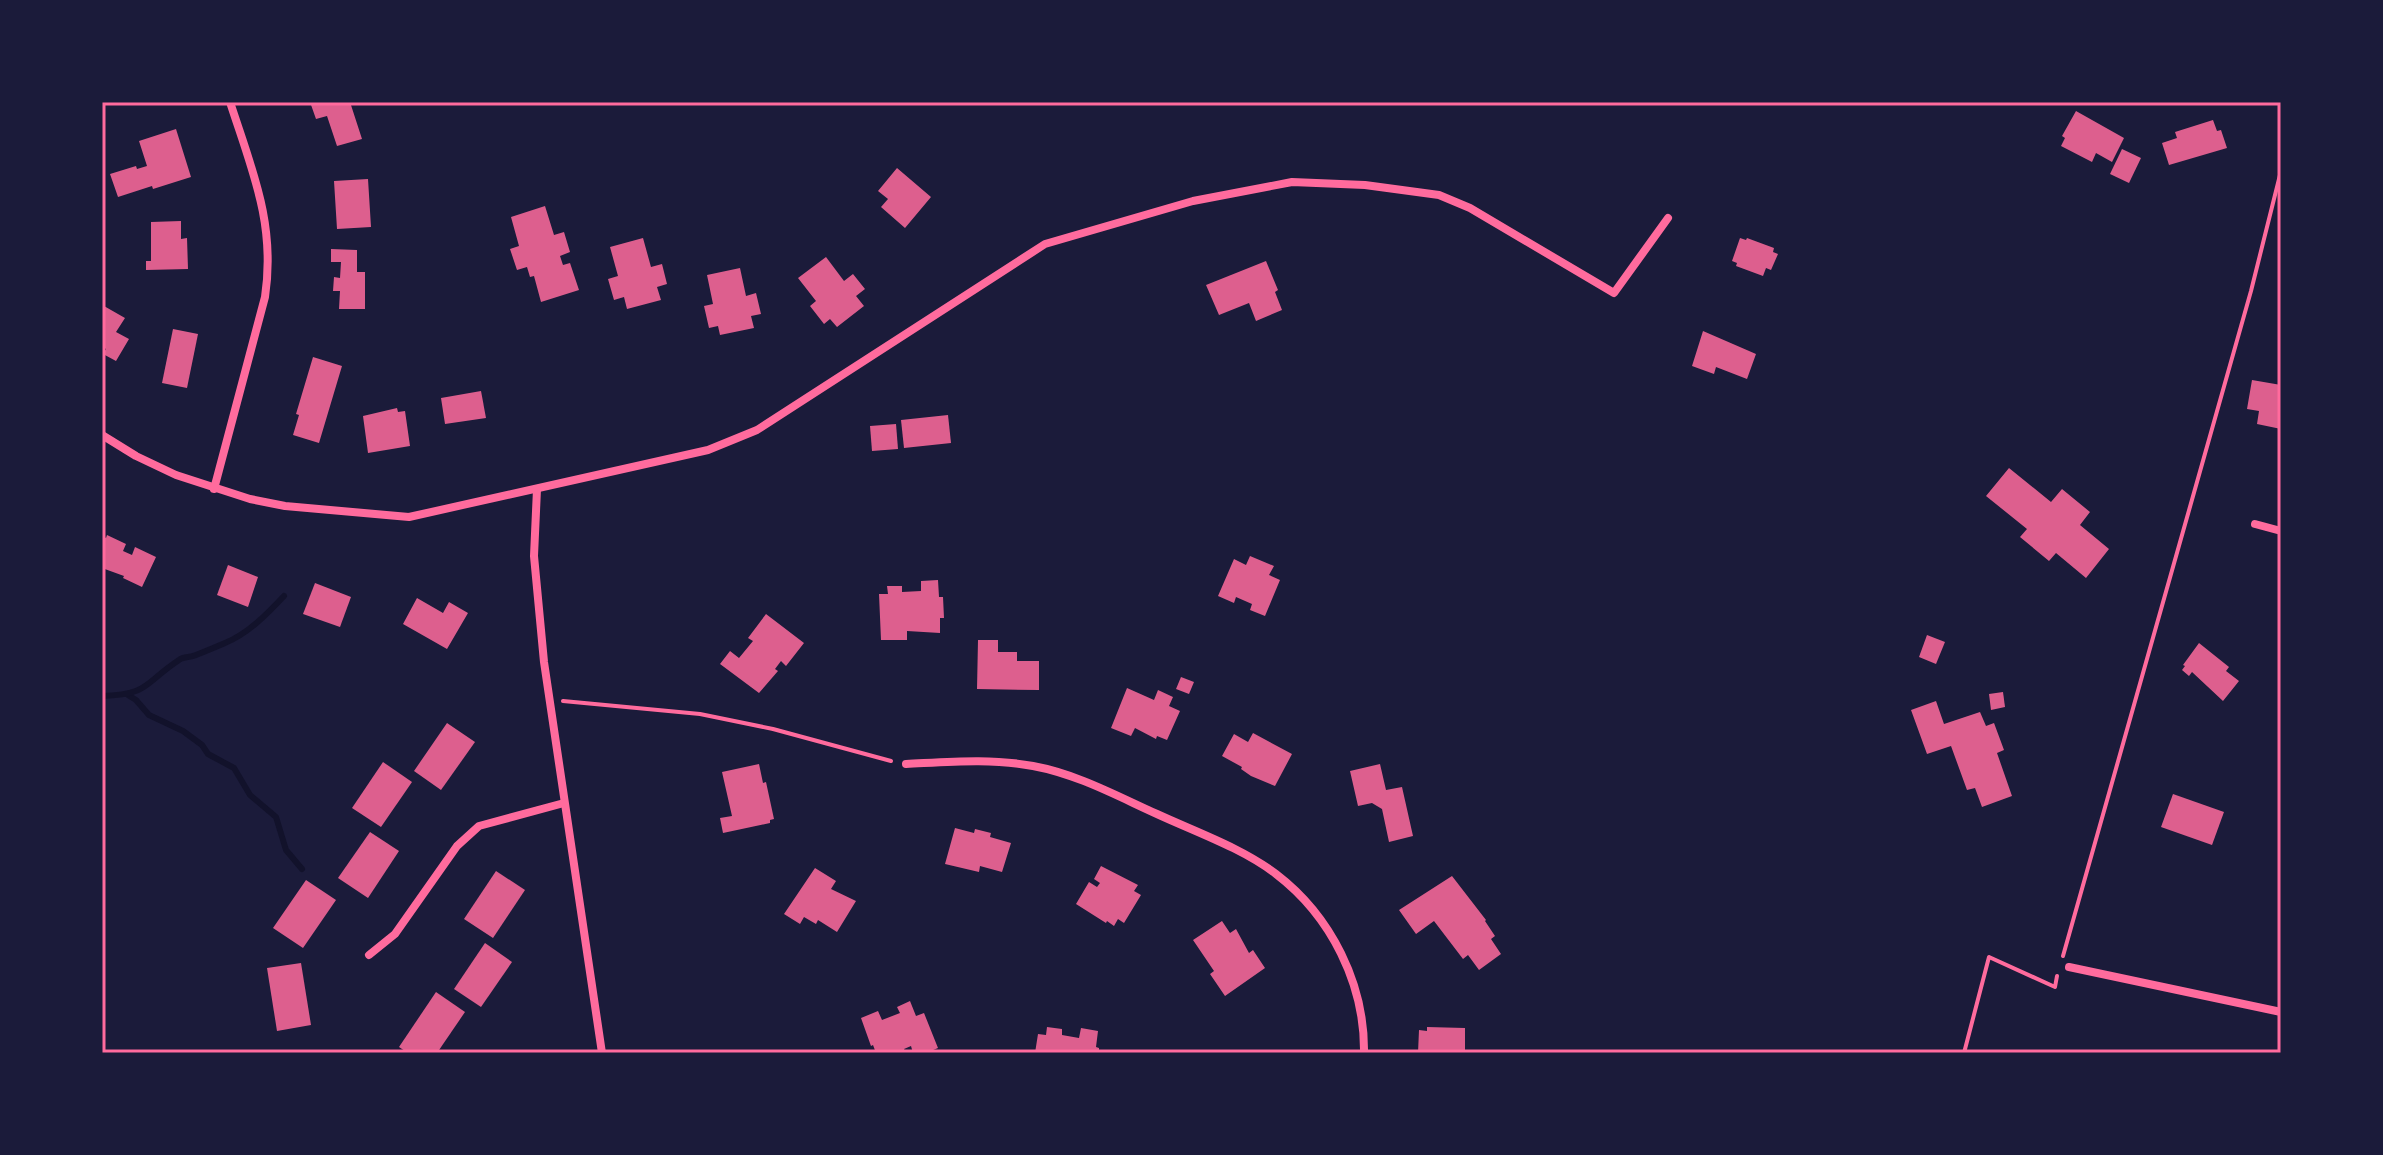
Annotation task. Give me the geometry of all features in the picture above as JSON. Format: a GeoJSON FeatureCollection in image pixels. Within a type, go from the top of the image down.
{"type":"FeatureCollection","features":[{"type":"Feature","properties":{"kind":"street"},"geometry":{"type":"LineString","coordinates":[[214,489],[265,297],[269,267],[264,208],[230,102]]}},
{"type":"Feature","properties":{"kind":"street"},"geometry":{"type":"LineString","coordinates":[[102,435],[136,456],[214,489],[285,506],[409,517],[708,450],[757,430],[1045,244],[1193,201],[1292,182],[1365,185],[1436,194],[1470,208],[1614,293],[1668,218]]}},
{"type":"Feature","properties":{"kind":"street"},"geometry":{"type":"LineString","coordinates":[[537,489],[534,556],[550,700],[602,1053]]}},
{"type":"Feature","properties":{"kind":"street"},"geometry":{"type":"LineString","coordinates":[[2255,524],[2281,531]]}},
{"type":"Feature","properties":{"kind":"street"},"geometry":{"type":"LineString","coordinates":[[906,764],[1004,762],[1058,771],[1165,818],[1276,874],[1316,912],[1340,951],[1359,997],[1364,1053]]}},
{"type":"Feature","properties":{"kind":"street"},"geometry":{"type":"LineString","coordinates":[[369,955],[395,934],[457,846],[479,826],[564,803]]}},
{"type":"Feature","properties":{"kind":"street"},"geometry":{"type":"LineString","coordinates":[[2065,965],[2281,1012]]}},
{"type":"Feature","properties":{"kind":"path"},"geometry":{"type":"LineString","coordinates":[[2065,965],[2251,291],[2281,171]]}},
{"type":"Feature","properties":{"kind":"path"},"geometry":{"type":"LineString","coordinates":[[550,700],[700,714],[773,729],[906,764]]}},
{"type":"Feature","properties":{"kind":"path"},"geometry":{"type":"LineString","coordinates":[[1964,1053],[1989,957],[2055,987],[2058,975]]}},
{"type":"Feature","properties":{"kind":"building"},"geometry":{"type":"Polygon","coordinates":[[[310,102],[350,102],[362,139],[337,146],[327,116],[316,119],[310,102]]]}},
{"type":"Feature","properties":{"kind":"building"},"geometry":{"type":"Polygon","coordinates":[[[2076,111],[2124,138],[2112,162],[2096,153],[2092,162],[2061,146],[2065,138],[2062,136],[2076,111]]]}},
{"type":"Feature","properties":{"kind":"building"},"geometry":{"type":"Polygon","coordinates":[[[2213,120],[2217,131],[2221,130],[2227,148],[2169,165],[2162,143],[2177,138],[2175,132],[2213,120]]]}},
{"type":"Feature","properties":{"kind":"building"},"geometry":{"type":"Polygon","coordinates":[[[176,129],[191,177],[118,197],[110,174],[147,166],[139,141],[176,129]]]}},
{"type":"Feature","properties":{"kind":"building"},"geometry":{"type":"Polygon","coordinates":[[[2122,149],[2141,158],[2129,183],[2110,174],[2122,149]]]}},
{"type":"Feature","properties":{"kind":"building"},"geometry":{"type":"Polygon","coordinates":[[[897,168],[931,197],[905,228],[881,207],[888,199],[878,191],[897,168]]]}},
{"type":"Feature","properties":{"kind":"building"},"geometry":{"type":"Polygon","coordinates":[[[368,179],[371,227],[337,229],[334,181],[368,179]]]}},
{"type":"Feature","properties":{"kind":"building"},"geometry":{"type":"Polygon","coordinates":[[[545,206],[554,235],[564,232],[570,252],[560,256],[563,265],[570,263],[579,290],[541,302],[534,276],[530,277],[527,267],[517,270],[510,249],[519,246],[511,217],[545,206]]]}},
{"type":"Feature","properties":{"kind":"building"},"geometry":{"type":"Polygon","coordinates":[[[181,221],[181,239],[187,238],[188,269],[146,270],[146,261],[151,261],[151,222],[181,221]]]}},
{"type":"Feature","properties":{"kind":"building"},"geometry":{"type":"Polygon","coordinates":[[[643,238],[651,267],[662,264],[667,284],[657,287],[661,300],[627,309],[624,297],[614,300],[608,279],[618,276],[610,247],[643,238]]]}},
{"type":"Feature","properties":{"kind":"building"},"geometry":{"type":"Polygon","coordinates":[[[1740,238],[1774,248],[1773,252],[1778,254],[1771,270],[1766,268],[1763,276],[1736,266],[1737,263],[1732,261],[1740,238]]]}},
{"type":"Feature","properties":{"kind":"building"},"geometry":{"type":"Polygon","coordinates":[[[331,249],[357,250],[357,272],[365,272],[365,309],[339,309],[340,291],[333,291],[334,277],[340,278],[341,262],[331,262],[331,249]]]}},
{"type":"Feature","properties":{"kind":"building"},"geometry":{"type":"Polygon","coordinates":[[[826,257],[844,281],[853,274],[865,289],[856,296],[864,306],[837,327],[830,319],[824,324],[810,306],[816,301],[798,278],[826,257]]]}},
{"type":"Feature","properties":{"kind":"building"},"geometry":{"type":"Polygon","coordinates":[[[1266,261],[1278,290],[1275,292],[1282,310],[1256,321],[1249,303],[1219,315],[1206,285],[1266,261]]]}},
{"type":"Feature","properties":{"kind":"building"},"geometry":{"type":"Polygon","coordinates":[[[740,268],[746,296],[756,293],[761,314],[751,316],[754,328],[720,335],[718,326],[709,328],[704,306],[713,304],[707,275],[740,268]]]}},
{"type":"Feature","properties":{"kind":"building"},"geometry":{"type":"Polygon","coordinates":[[[104,306],[125,318],[116,332],[129,339],[116,361],[103,354],[106,349],[102,346],[104,306]]]}},
{"type":"Feature","properties":{"kind":"building"},"geometry":{"type":"Polygon","coordinates":[[[173,329],[198,334],[187,388],[162,383],[173,329]]]}},
{"type":"Feature","properties":{"kind":"building"},"geometry":{"type":"Polygon","coordinates":[[[1703,331],[1756,354],[1747,379],[1716,367],[1714,374],[1692,366],[1703,331]]]}},
{"type":"Feature","properties":{"kind":"building"},"geometry":{"type":"Polygon","coordinates":[[[313,357],[342,366],[319,443],[293,435],[313,357]]]}},
{"type":"Feature","properties":{"kind":"building"},"geometry":{"type":"Polygon","coordinates":[[[2252,380],[2281,385],[2281,429],[2257,424],[2259,411],[2247,409],[2252,380]]]}},
{"type":"Feature","properties":{"kind":"building"},"geometry":{"type":"Polygon","coordinates":[[[481,391],[486,418],[445,424],[441,398],[481,391]]]}},
{"type":"Feature","properties":{"kind":"building"},"geometry":{"type":"Polygon","coordinates":[[[397,408],[398,412],[405,411],[410,446],[368,453],[363,416],[397,408]]]}},
{"type":"Feature","properties":{"kind":"building"},"geometry":{"type":"Polygon","coordinates":[[[948,415],[951,443],[904,448],[901,420],[948,415]]]}},
{"type":"Feature","properties":{"kind":"building"},"geometry":{"type":"Polygon","coordinates":[[[896,424],[898,449],[872,451],[870,426],[896,424]]]}},
{"type":"Feature","properties":{"kind":"building"},"geometry":{"type":"Polygon","coordinates":[[[2009,468],[2051,502],[2062,489],[2090,512],[2080,525],[2109,549],[2086,578],[2056,553],[2049,561],[2020,537],[2027,529],[1986,496],[2009,468]]]}},
{"type":"Feature","properties":{"kind":"building"},"geometry":{"type":"Polygon","coordinates":[[[107,535],[126,544],[123,551],[132,555],[135,547],[156,557],[142,587],[102,568],[102,536],[106,538],[107,535]]]}},
{"type":"Feature","properties":{"kind":"building"},"geometry":{"type":"Polygon","coordinates":[[[1250,556],[1274,566],[1269,575],[1280,580],[1265,616],[1250,610],[1252,604],[1236,597],[1234,603],[1218,596],[1234,559],[1246,565],[1250,556]]]}},
{"type":"Feature","properties":{"kind":"building"},"geometry":{"type":"Polygon","coordinates":[[[228,565],[258,577],[248,607],[217,595],[228,565]]]}},
{"type":"Feature","properties":{"kind":"building"},"geometry":{"type":"Polygon","coordinates":[[[938,580],[944,618],[940,618],[940,633],[907,631],[907,640],[881,640],[879,594],[888,594],[887,586],[902,586],[902,592],[921,591],[921,581],[938,580]]]}},
{"type":"Feature","properties":{"kind":"building"},"geometry":{"type":"Polygon","coordinates":[[[315,583],[351,597],[340,627],[303,614],[315,583]]]}},
{"type":"Feature","properties":{"kind":"building"},"geometry":{"type":"Polygon","coordinates":[[[417,598],[443,613],[449,602],[468,613],[447,649],[403,624],[417,598]]]}},
{"type":"Feature","properties":{"kind":"building"},"geometry":{"type":"Polygon","coordinates":[[[766,614],[804,643],[786,666],[781,661],[775,669],[778,671],[759,693],[720,664],[730,651],[739,658],[753,641],[748,638],[766,614]]]}},
{"type":"Feature","properties":{"kind":"building"},"geometry":{"type":"Polygon","coordinates":[[[1927,635],[1945,642],[1936,664],[1919,657],[1927,635]]]}},
{"type":"Feature","properties":{"kind":"building"},"geometry":{"type":"Polygon","coordinates":[[[978,640],[998,640],[998,652],[1017,652],[1017,661],[1039,661],[1039,690],[977,689],[978,640]]]}},
{"type":"Feature","properties":{"kind":"building"},"geometry":{"type":"Polygon","coordinates":[[[2199,643],[2229,667],[2226,671],[2239,681],[2223,701],[2192,672],[2189,676],[2182,670],[2199,643]]]}},
{"type":"Feature","properties":{"kind":"building"},"geometry":{"type":"Polygon","coordinates":[[[1181,677],[1194,682],[1189,694],[1176,689],[1181,677]]]}},
{"type":"Feature","properties":{"kind":"building"},"geometry":{"type":"Polygon","coordinates":[[[1127,688],[1154,700],[1158,690],[1173,697],[1169,706],[1180,711],[1167,740],[1157,736],[1156,739],[1135,728],[1131,736],[1111,728],[1127,688]]]}},
{"type":"Feature","properties":{"kind":"building"},"geometry":{"type":"Polygon","coordinates":[[[2003,692],[2005,707],[1991,710],[1989,694],[2003,692]]]}},
{"type":"Feature","properties":{"kind":"building"},"geometry":{"type":"Polygon","coordinates":[[[1936,701],[1944,724],[1980,712],[1986,726],[1994,723],[2004,750],[1997,753],[2012,796],[1982,807],[1975,788],[1967,790],[1951,746],[1927,754],[1911,710],[1936,701]]]}},
{"type":"Feature","properties":{"kind":"building"},"geometry":{"type":"Polygon","coordinates":[[[447,723],[475,742],[441,790],[414,771],[447,723]]]}},
{"type":"Feature","properties":{"kind":"building"},"geometry":{"type":"Polygon","coordinates":[[[1253,733],[1292,754],[1275,786],[1251,776],[1222,756],[1234,734],[1248,742],[1253,733]]]}},
{"type":"Feature","properties":{"kind":"building"},"geometry":{"type":"Polygon","coordinates":[[[383,762],[412,782],[381,827],[352,808],[383,762]]]}},
{"type":"Feature","properties":{"kind":"building"},"geometry":{"type":"Polygon","coordinates":[[[759,764],[774,819],[770,823],[723,833],[720,818],[732,816],[722,772],[759,764]]]}},
{"type":"Feature","properties":{"kind":"building"},"geometry":{"type":"Polygon","coordinates":[[[1380,764],[1386,790],[1402,787],[1413,836],[1389,842],[1382,809],[1372,803],[1358,806],[1350,771],[1380,764]]]}},
{"type":"Feature","properties":{"kind":"building"},"geometry":{"type":"Polygon","coordinates":[[[2173,794],[2224,812],[2212,845],[2161,827],[2173,794]]]}},
{"type":"Feature","properties":{"kind":"building"},"geometry":{"type":"Polygon","coordinates":[[[955,828],[991,833],[990,837],[1011,843],[1002,872],[980,866],[979,872],[945,864],[955,828]]]}},
{"type":"Feature","properties":{"kind":"building"},"geometry":{"type":"Polygon","coordinates":[[[370,832],[399,851],[368,898],[338,878],[370,832]]]}},
{"type":"Feature","properties":{"kind":"building"},"geometry":{"type":"Polygon","coordinates":[[[1101,866],[1138,885],[1134,891],[1141,895],[1124,923],[1118,919],[1114,926],[1106,923],[1076,904],[1089,882],[1097,887],[1100,883],[1094,879],[1101,866]]]}},
{"type":"Feature","properties":{"kind":"building"},"geometry":{"type":"Polygon","coordinates":[[[815,868],[836,881],[831,889],[856,901],[837,932],[818,920],[816,924],[804,917],[800,924],[784,914],[815,868]]]}},
{"type":"Feature","properties":{"kind":"building"},"geometry":{"type":"Polygon","coordinates":[[[496,871],[525,890],[493,938],[464,919],[496,871]]]}},
{"type":"Feature","properties":{"kind":"building"},"geometry":{"type":"Polygon","coordinates":[[[1452,876],[1486,920],[1495,936],[1491,939],[1501,954],[1479,970],[1468,955],[1463,959],[1434,921],[1416,934],[1399,910],[1452,876]]]}},
{"type":"Feature","properties":{"kind":"building"},"geometry":{"type":"Polygon","coordinates":[[[306,880],[336,900],[303,948],[273,928],[306,880]]]}},
{"type":"Feature","properties":{"kind":"building"},"geometry":{"type":"Polygon","coordinates":[[[1222,921],[1230,933],[1236,929],[1249,953],[1253,950],[1265,968],[1225,996],[1210,974],[1214,971],[1193,940],[1222,921]]]}},
{"type":"Feature","properties":{"kind":"building"},"geometry":{"type":"Polygon","coordinates":[[[485,943],[512,962],[481,1007],[454,989],[485,943]]]}},
{"type":"Feature","properties":{"kind":"building"},"geometry":{"type":"Polygon","coordinates":[[[301,963],[311,1025],[277,1031],[267,968],[301,963]]]}},
{"type":"Feature","properties":{"kind":"building"},"geometry":{"type":"Polygon","coordinates":[[[436,992],[465,1012],[437,1053],[408,1053],[399,1047],[436,992]]]}},
{"type":"Feature","properties":{"kind":"building"},"geometry":{"type":"Polygon","coordinates":[[[910,1001],[916,1016],[924,1013],[938,1048],[926,1053],[913,1053],[911,1046],[904,1049],[906,1053],[876,1053],[861,1018],[878,1011],[882,1020],[900,1013],[897,1007],[910,1001]]]}},
{"type":"Feature","properties":{"kind":"building"},"geometry":{"type":"Polygon","coordinates":[[[1047,1027],[1062,1029],[1062,1035],[1079,1038],[1081,1028],[1098,1031],[1096,1047],[1099,1053],[1035,1053],[1038,1034],[1046,1035],[1047,1027]]]}},
{"type":"Feature","properties":{"kind":"building"},"geometry":{"type":"Polygon","coordinates":[[[1427,1027],[1465,1028],[1465,1053],[1418,1053],[1419,1030],[1427,1031],[1427,1027]]]}},
{"type":"Feature","properties":{"kind":"waterway"},"geometry":{"type":"LineString","coordinates":[[102,696],[138,690],[181,659],[233,639],[257,622],[284,596]]}},
{"type":"Feature","properties":{"kind":"waterway"},"geometry":{"type":"LineString","coordinates":[[128,695],[149,715],[183,731],[202,745],[208,754],[234,768],[250,795],[276,817],[286,850],[302,869]]}}]}
